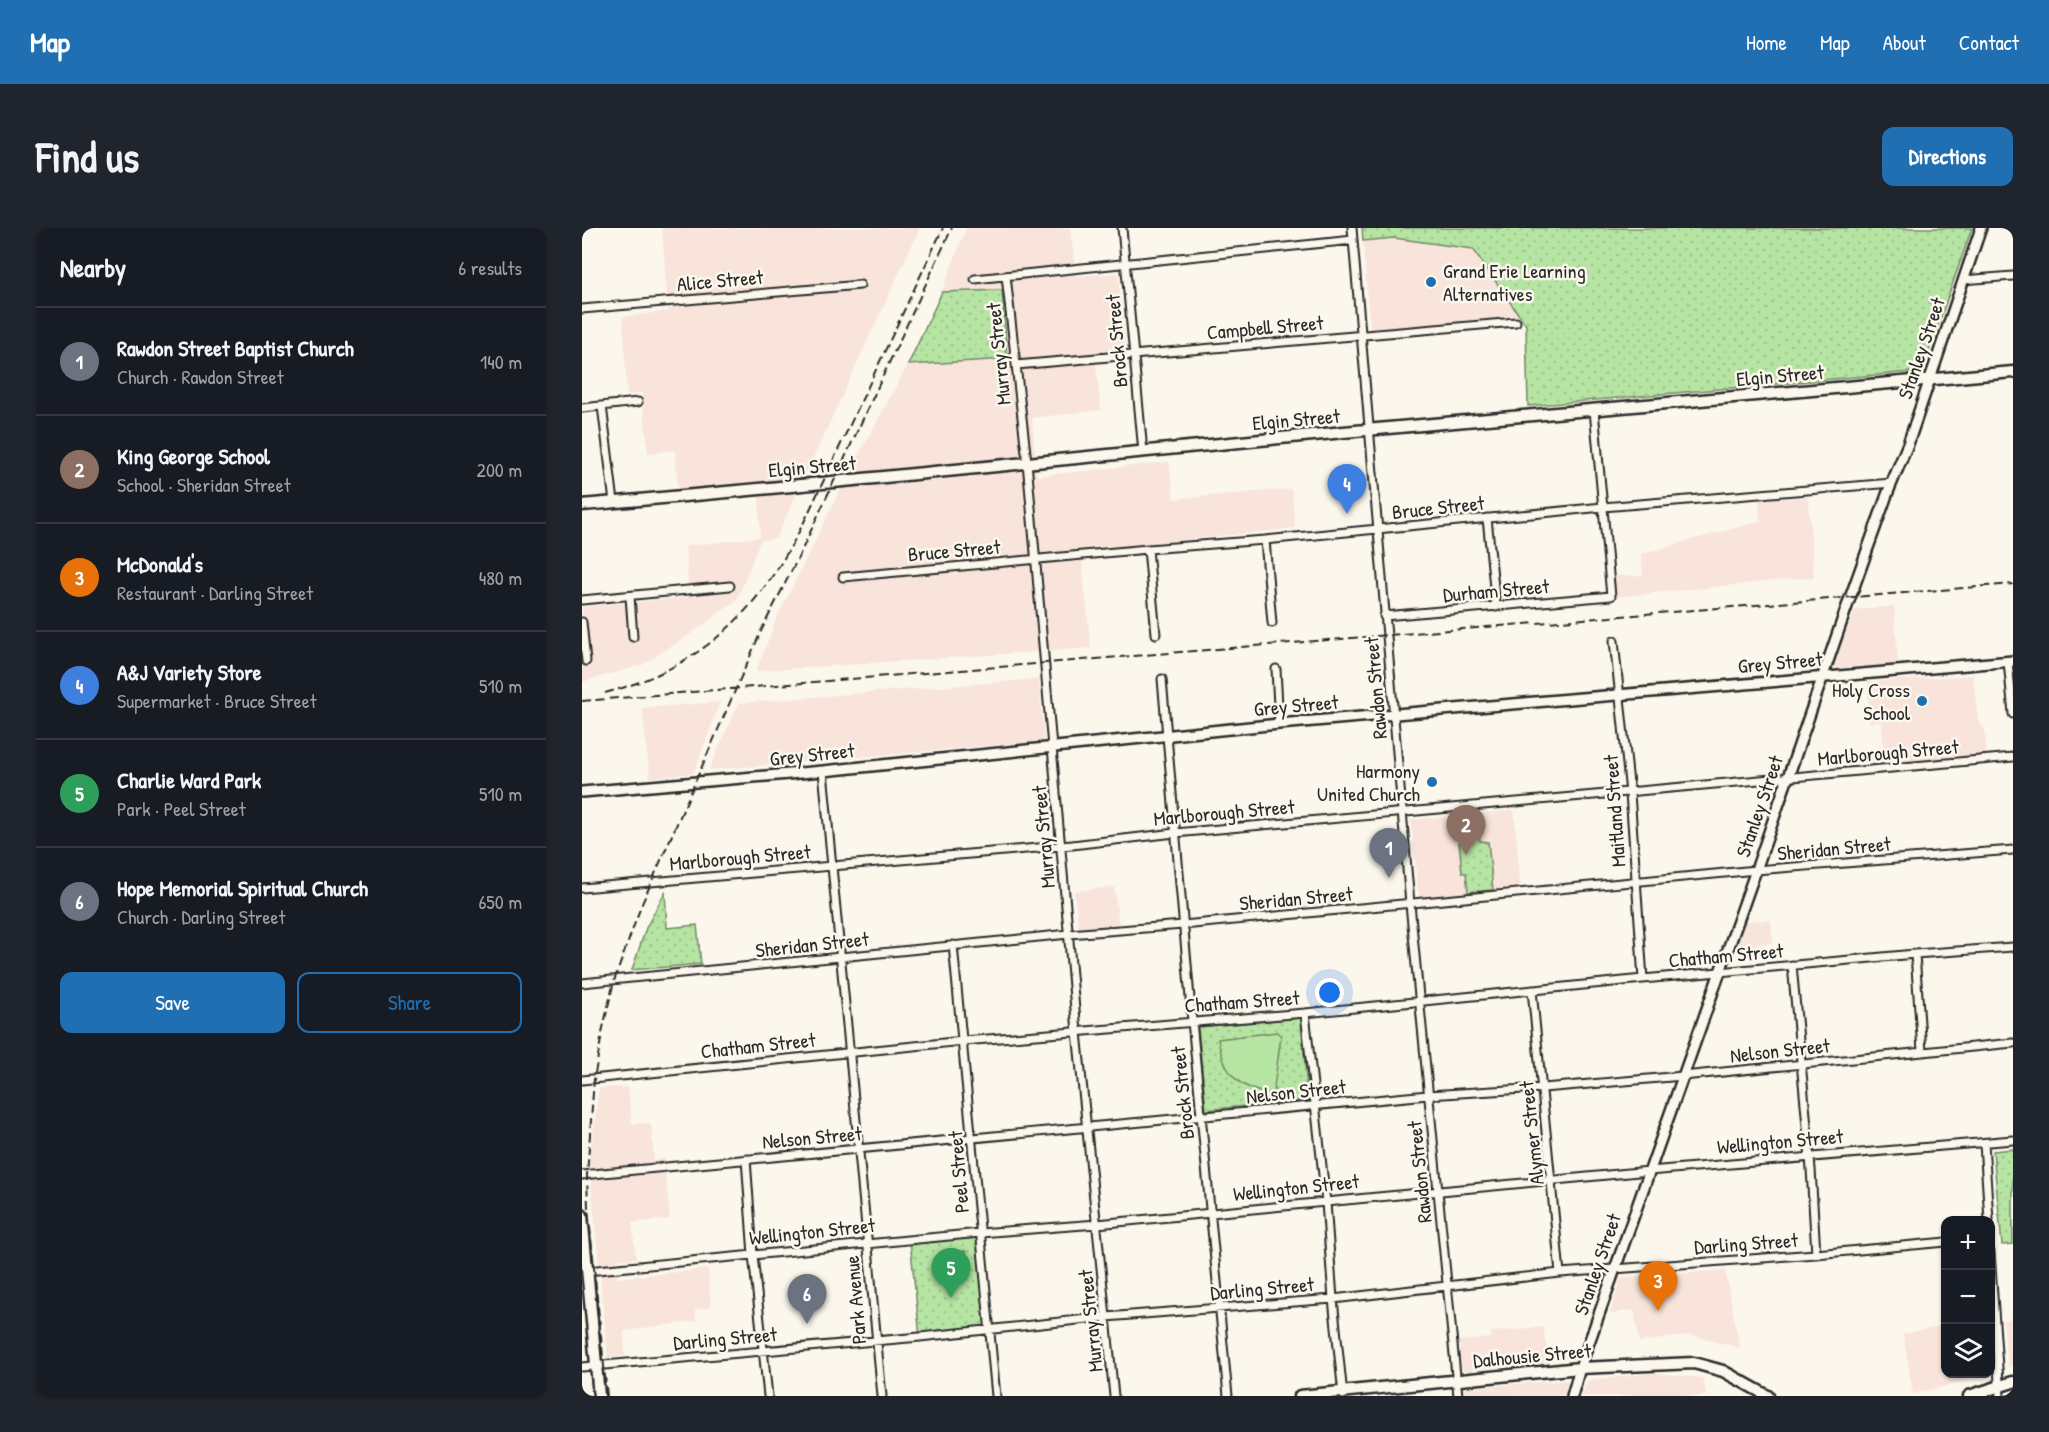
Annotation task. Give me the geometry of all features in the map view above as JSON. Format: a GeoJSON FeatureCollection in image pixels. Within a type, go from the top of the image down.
{"type":"FeatureCollection","features":[{"type":"Feature","properties":{"kind":"main road","name":"Elgin Street"},"geometry":{"type":"LineString","coordinates":[[582,505],[869,480],[1027,462],[1369,430],[2013,372]]}},
{"type":"Feature","properties":{"kind":"main road"},"geometry":{"type":"LineString","coordinates":[[582,1215],[585,1271],[599,1396]]}},
{"type":"Feature","properties":{"kind":"main road","name":"Dalhousie Street"},"geometry":{"type":"LineString","coordinates":[[1300,1396],[1343,1395],[1457,1380],[1580,1368],[1694,1363],[1723,1371],[1765,1395]]}},
{"type":"Feature","properties":{"kind":"main road"},"geometry":{"type":"LineString","coordinates":[[1969,1396],[2000,1392],[2013,1382]]}},
{"type":"Feature","properties":{"kind":"street","name":"Brock Street"},"geometry":{"type":"LineString","coordinates":[[1122,228],[1143,452]]}},
{"type":"Feature","properties":{"kind":"street","name":"Rawdon Street"},"geometry":{"type":"LineString","coordinates":[[1353,228],[1384,616],[1458,1396]]}},
{"type":"Feature","properties":{"kind":"street","name":"Stanley Street"},"geometry":{"type":"LineString","coordinates":[[1572,1396],[1822,676],[1908,444],[1981,228]]}},
{"type":"Feature","properties":{"kind":"street"},"geometry":{"type":"LineString","coordinates":[[975,279],[1353,240]]}},
{"type":"Feature","properties":{"kind":"street","name":"Murray Street"},"geometry":{"type":"LineString","coordinates":[[1006,276],[1027,462],[1077,1032],[1114,1396]]}},
{"type":"Feature","properties":{"kind":"street"},"geometry":{"type":"LineString","coordinates":[[1963,280],[2013,276]]}},
{"type":"Feature","properties":{"kind":"street","name":"Alice Street"},"geometry":{"type":"LineString","coordinates":[[582,309],[860,285]]}},
{"type":"Feature","properties":{"kind":"street","name":"Campbell Street"},"geometry":{"type":"LineString","coordinates":[[1016,365],[1516,322]]}},
{"type":"Feature","properties":{"kind":"street"},"geometry":{"type":"LineString","coordinates":[[582,408],[638,402]]}},
{"type":"Feature","properties":{"kind":"street"},"geometry":{"type":"LineString","coordinates":[[602,406],[614,502]]}},
{"type":"Feature","properties":{"kind":"street"},"geometry":{"type":"LineString","coordinates":[[1594,410],[1603,507]]}},
{"type":"Feature","properties":{"kind":"street","name":"Bruce Street"},"geometry":{"type":"LineString","coordinates":[[843,577],[1265,540],[1603,507],[1892,483]]}},
{"type":"Feature","properties":{"kind":"street","name":"Durham Street"},"geometry":{"type":"LineString","coordinates":[[1384,616],[1611,596],[1603,507]]}},
{"type":"Feature","properties":{"kind":"street"},"geometry":{"type":"LineString","coordinates":[[1487,518],[1496,607]]}},
{"type":"Feature","properties":{"kind":"street"},"geometry":{"type":"LineString","coordinates":[[1265,540],[1272,623]]}},
{"type":"Feature","properties":{"kind":"street"},"geometry":{"type":"LineString","coordinates":[[1148,549],[1156,634]]}},
{"type":"Feature","properties":{"kind":"street"},"geometry":{"type":"LineString","coordinates":[[582,600],[730,586]]}},
{"type":"Feature","properties":{"kind":"street"},"geometry":{"type":"LineString","coordinates":[[630,596],[633,637]]}},
{"type":"Feature","properties":{"kind":"street"},"geometry":{"type":"LineString","coordinates":[[582,622],[586,661]]}},
{"type":"Feature","properties":{"kind":"street","name":"Maitland Street"},"geometry":{"type":"LineString","coordinates":[[1614,641],[1630,793],[1643,979]]}},
{"type":"Feature","properties":{"kind":"street"},"geometry":{"type":"LineString","coordinates":[[2011,661],[2013,714]]}},
{"type":"Feature","properties":{"kind":"street","name":"Grey Street"},"geometry":{"type":"LineString","coordinates":[[582,792],[823,771],[1279,724],[2011,661]]}},
{"type":"Feature","properties":{"kind":"street"},"geometry":{"type":"LineString","coordinates":[[1276,669],[1279,724]]}},
{"type":"Feature","properties":{"kind":"street","name":"Brock Street"},"geometry":{"type":"LineString","coordinates":[[1162,679],[1218,1309],[1228,1396]]}},
{"type":"Feature","properties":{"kind":"street","name":"Marlborough Street"},"geometry":{"type":"LineString","coordinates":[[582,888],[2013,757]]}},
{"type":"Feature","properties":{"kind":"street","name":"Park Avenue"},"geometry":{"type":"LineString","coordinates":[[823,771],[882,1396]]}},
{"type":"Feature","properties":{"kind":"street","name":"Sheridan Street"},"geometry":{"type":"LineString","coordinates":[[582,983],[953,945],[1756,870],[2013,850]]}},
{"type":"Feature","properties":{"kind":"street","name":"Peel Street"},"geometry":{"type":"LineString","coordinates":[[953,945],[996,1396]]}},
{"type":"Feature","properties":{"kind":"street","name":"Chatham Street"},"geometry":{"type":"LineString","coordinates":[[582,1080],[963,1041],[1305,1013],[1792,965],[2013,947]]}},
{"type":"Feature","properties":{"kind":"street"},"geometry":{"type":"LineString","coordinates":[[1915,954],[1922,1051]]}},
{"type":"Feature","properties":{"kind":"street"},"geometry":{"type":"LineString","coordinates":[[1792,965],[1816,1254]]}},
{"type":"Feature","properties":{"kind":"street","name":"Alymer Street"},"geometry":{"type":"LineString","coordinates":[[1532,990],[1560,1274]]}},
{"type":"Feature","properties":{"kind":"street"},"geometry":{"type":"LineString","coordinates":[[1305,1013],[1326,1202],[1343,1395]]}},
{"type":"Feature","properties":{"kind":"street","name":"Nelson Street"},"geometry":{"type":"LineString","coordinates":[[582,1175],[1428,1095],[1683,1076],[2013,1043]]}},
{"type":"Feature","properties":{"kind":"street","name":"Wellington Street"},"geometry":{"type":"LineString","coordinates":[[585,1271],[1809,1156],[2013,1140]]}},
{"type":"Feature","properties":{"kind":"street"},"geometry":{"type":"LineString","coordinates":[[1984,1143],[1989,1216]]}},
{"type":"Feature","properties":{"kind":"street"},"geometry":{"type":"LineString","coordinates":[[746,1159],[753,1255],[768,1396]]}},
{"type":"Feature","properties":{"kind":"street","name":"Darling Street"},"geometry":{"type":"LineString","coordinates":[[582,1367],[1106,1317],[1333,1299],[1560,1274],[1941,1242]]}},
{"type":"Feature","properties":{"kind":"street"},"geometry":{"type":"LineString","coordinates":[[1991,1270],[2000,1392]]}},
{"type":"Feature","properties":{"kind":"shaded area"},"geometry":{"type":"Polygon","coordinates":[[[662,228],[920,228],[776,538],[760,541],[737,600],[692,633],[642,665],[582,682],[582,607],[689,597],[685,546],[760,537],[759,485],[678,490],[675,450],[648,453],[642,393],[627,395],[623,317],[668,311],[662,228]]]}},
{"type":"Feature","properties":{"kind":"shaded area"},"geometry":{"type":"Polygon","coordinates":[[[966,228],[1070,228],[1076,276],[1118,273],[1126,354],[1095,356],[1101,410],[1032,418],[1037,476],[1169,462],[1174,499],[1292,489],[1295,528],[1081,551],[1091,648],[756,671],[776,620],[847,476],[908,365],[1006,359],[1002,290],[942,292],[966,228]]]}},
{"type":"Feature","properties":{"kind":"shaded area","name":"Grand Erie Learning Alternatives"},"geometry":{"type":"Polygon","coordinates":[[[1394,238],[1473,248],[1520,316],[1370,331],[1363,241],[1394,238]]]}},
{"type":"Feature","properties":{"kind":"shaded area"},"geometry":{"type":"Polygon","coordinates":[[[1808,497],[1814,577],[1612,597],[1610,576],[1643,576],[1641,554],[1760,521],[1759,500],[1808,497]]]}},
{"type":"Feature","properties":{"kind":"shaded area"},"geometry":{"type":"Polygon","coordinates":[[[1894,606],[1898,664],[1834,668],[1833,664],[1855,610],[1894,606]]]}},
{"type":"Feature","properties":{"kind":"shaded area","name":"Holy Cross School"},"geometry":{"type":"Polygon","coordinates":[[[1973,675],[1978,720],[1985,730],[1987,756],[1884,765],[1882,722],[1869,722],[1868,682],[1973,675]]]}},
{"type":"Feature","properties":{"kind":"shaded area"},"geometry":{"type":"Polygon","coordinates":[[[1039,679],[1044,741],[709,770],[739,703],[1039,679]]]}},
{"type":"Feature","properties":{"kind":"shaded area"},"geometry":{"type":"Polygon","coordinates":[[[720,702],[694,773],[650,778],[642,708],[720,702]]]}},
{"type":"Feature","properties":{"kind":"shaded area"},"geometry":{"type":"Polygon","coordinates":[[[1514,810],[1521,891],[1419,900],[1411,820],[1514,810]]]}},
{"type":"Feature","properties":{"kind":"shaded area"},"geometry":{"type":"Polygon","coordinates":[[[1114,887],[1119,926],[1079,931],[1074,891],[1114,887]]]}},
{"type":"Feature","properties":{"kind":"shaded area"},"geometry":{"type":"Polygon","coordinates":[[[1771,920],[1773,943],[1756,944],[1756,949],[1732,950],[1742,921],[1771,920]]]}},
{"type":"Feature","properties":{"kind":"shaded area"},"geometry":{"type":"Polygon","coordinates":[[[628,1087],[632,1124],[651,1123],[654,1160],[664,1159],[670,1219],[632,1223],[636,1258],[617,1260],[617,1278],[708,1269],[711,1307],[695,1310],[696,1321],[624,1331],[625,1356],[608,1358],[589,1162],[599,1088],[628,1087]]]}},
{"type":"Feature","properties":{"kind":"shaded area"},"geometry":{"type":"Polygon","coordinates":[[[1725,1270],[1740,1348],[1692,1335],[1639,1342],[1634,1310],[1610,1314],[1621,1278],[1725,1270]]]}},
{"type":"Feature","properties":{"kind":"shaded area"},"geometry":{"type":"Polygon","coordinates":[[[2013,1318],[2013,1366],[2008,1368],[2003,1321],[2013,1318]]]}},
{"type":"Feature","properties":{"kind":"shaded area"},"geometry":{"type":"Polygon","coordinates":[[[1941,1326],[1941,1378],[1978,1378],[1913,1394],[1903,1334],[1941,1326]]]}},
{"type":"Feature","properties":{"kind":"shaded area"},"geometry":{"type":"Polygon","coordinates":[[[1543,1327],[1549,1363],[1462,1371],[1459,1341],[1491,1338],[1491,1332],[1543,1327]]]}},
{"type":"Feature","properties":{"kind":"shaded area"},"geometry":{"type":"Polygon","coordinates":[[[1655,1373],[1703,1378],[1706,1396],[1581,1396],[1588,1380],[1655,1373]]]}},
{"type":"Feature","properties":{"kind":"shaded area"},"geometry":{"type":"Polygon","coordinates":[[[1569,1380],[1564,1396],[1464,1396],[1463,1388],[1569,1380]]]}},
{"type":"Feature","properties":{"kind":"green space"},"geometry":{"type":"Polygon","coordinates":[[[1362,228],[1972,228],[1922,371],[1528,406],[1526,325],[1473,249],[1394,238],[1363,241],[1362,228]]]}},
{"type":"Feature","properties":{"kind":"green space"},"geometry":{"type":"Polygon","coordinates":[[[1002,290],[1007,359],[908,365],[942,292],[1002,290]]]}},
{"type":"Feature","properties":{"kind":"green space"},"geometry":{"type":"Polygon","coordinates":[[[1474,818],[1474,828],[1479,827],[1480,841],[1488,842],[1493,890],[1468,892],[1466,873],[1462,873],[1457,819],[1474,818]]]}},
{"type":"Feature","properties":{"kind":"green space"},"geometry":{"type":"Polygon","coordinates":[[[665,892],[667,928],[697,925],[701,964],[632,970],[646,928],[665,892]]]}},
{"type":"Feature","properties":{"kind":"green space"},"geometry":{"type":"Polygon","coordinates":[[[1301,1018],[1308,1100],[1206,1110],[1198,1027],[1301,1018]]]}},
{"type":"Feature","properties":{"kind":"green space"},"geometry":{"type":"Polygon","coordinates":[[[1277,1032],[1281,1036],[1273,1095],[1250,1088],[1235,1078],[1224,1062],[1218,1039],[1277,1032]]]}},
{"type":"Feature","properties":{"kind":"green space"},"geometry":{"type":"Polygon","coordinates":[[[2013,1149],[2013,1244],[2002,1245],[1993,1151],[2013,1149]]]}},
{"type":"Feature","properties":{"kind":"green space"},"geometry":{"type":"Polygon","coordinates":[[[980,1233],[989,1329],[920,1337],[910,1240],[980,1233]]]}},
{"type":"Feature","properties":{"kind":"green space"},"geometry":{"type":"Polygon","coordinates":[[[966,1251],[968,1279],[944,1281],[942,1253],[966,1251]]]}},
{"type":"Feature","properties":{"kind":"railway"},"geometry":{"type":"LineString","coordinates":[[605,693],[640,682],[672,667],[700,650],[726,630],[769,581],[805,520],[943,228]]}},
{"type":"Feature","properties":{"kind":"railway"},"geometry":{"type":"LineString","coordinates":[[607,1396],[588,1208],[587,1175],[594,1079],[614,981],[641,906],[762,629],[800,554],[952,228]]}},
{"type":"Feature","properties":{"kind":"railway"},"geometry":{"type":"LineString","coordinates":[[582,701],[2013,584]]}},
{"type":"Feature","properties":{"kind":"place","name":"Grand Erie Learning Alternatives"},"geometry":{"type":"Point","coordinates":[1431,282]}},
{"type":"Feature","properties":{"kind":"place","name":"A&J Variety Store"},"geometry":{"type":"Point","coordinates":[1347,514]}},
{"type":"Feature","properties":{"kind":"place","name":"Holy Cross School"},"geometry":{"type":"Point","coordinates":[1922,701]}},
{"type":"Feature","properties":{"kind":"place","name":"Harmony United Church"},"geometry":{"type":"Point","coordinates":[1432,782]}},
{"type":"Feature","properties":{"kind":"place","name":"King George School"},"geometry":{"type":"Point","coordinates":[1466,855]}},
{"type":"Feature","properties":{"kind":"place","name":"Rawdon Street Baptist Church"},"geometry":{"type":"Point","coordinates":[1389,878]}},
{"type":"Feature","properties":{"kind":"place","name":"Charlie Ward Park"},"geometry":{"type":"Point","coordinates":[951,1298]}},
{"type":"Feature","properties":{"kind":"place","name":"McDonald's"},"geometry":{"type":"Point","coordinates":[1658,1311]}},
{"type":"Feature","properties":{"kind":"place","name":"Hope Memorial Spiritual Church"},"geometry":{"type":"Point","coordinates":[807,1324]}}]}
